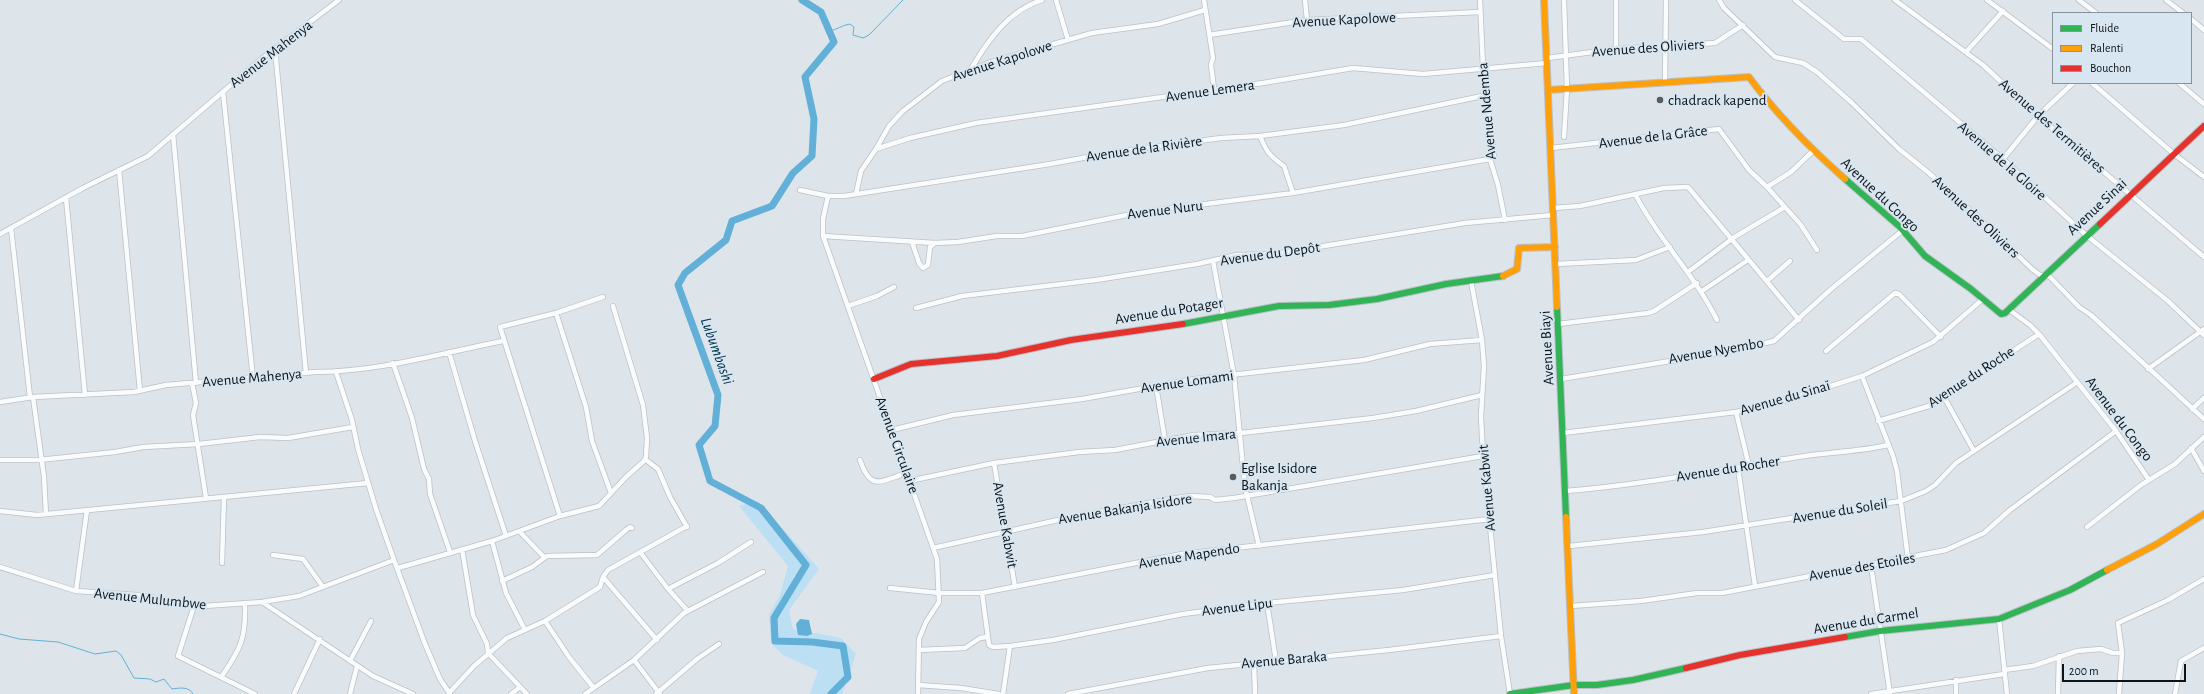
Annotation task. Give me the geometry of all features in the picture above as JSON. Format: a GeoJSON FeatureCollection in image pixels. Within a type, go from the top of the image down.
{"type":"FeatureCollection","features":[{"type":"Feature","properties":{"kind":"street","name":"Avenue Mahenya"},"geometry":{"type":"LineString","coordinates":[[0,234],[148,156],[275,49],[339,0]]}},
{"type":"Feature","properties":{"kind":"street"},"geometry":{"type":"LineString","coordinates":[[971,69],[984,48],[1006,21],[1026,6],[1042,0]]}},
{"type":"Feature","properties":{"kind":"street"},"geometry":{"type":"LineString","coordinates":[[1056,0],[1068,40]]}},
{"type":"Feature","properties":{"kind":"street"},"geometry":{"type":"LineString","coordinates":[[1204,0],[1213,58],[1211,65],[1214,89]]}},
{"type":"Feature","properties":{"kind":"street"},"geometry":{"type":"LineString","coordinates":[[1305,0],[1307,20]]}},
{"type":"Feature","properties":{"kind":"street","name":"Avenue Ndemba"},"geometry":{"type":"LineString","coordinates":[[1480,0],[1483,68],[1494,155],[1490,159],[1498,184],[1505,220]]}},
{"type":"Feature","properties":{"kind":"street","name":"Avenue Biayi"},"geometry":{"type":"LineString","coordinates":[[1544,0],[1569,546],[1574,694]]}},
{"type":"Feature","properties":{"kind":"street"},"geometry":{"type":"LineString","coordinates":[[1564,0],[1567,88],[1564,137]]}},
{"type":"Feature","properties":{"kind":"street"},"geometry":{"type":"LineString","coordinates":[[1616,0],[1616,49]]}},
{"type":"Feature","properties":{"kind":"street"},"geometry":{"type":"LineString","coordinates":[[1664,83],[1666,0]]}},
{"type":"Feature","properties":{"kind":"street","name":"Avenue des Oliviers"},"geometry":{"type":"LineString","coordinates":[[1719,0],[1724,8],[1775,57],[1803,63],[1817,72],[1899,149],[1929,173],[1983,222],[2037,274],[2049,276],[2079,307],[2091,315],[2204,419]]}},
{"type":"Feature","properties":{"kind":"street","name":"Avenue de la Gloire"},"geometry":{"type":"LineString","coordinates":[[1795,0],[1844,39],[1861,39],[2002,159],[2086,235],[2168,300],[2202,330],[2204,335]]}},
{"type":"Feature","properties":{"kind":"street","name":"Avenue des Termitières"},"geometry":{"type":"LineString","coordinates":[[1895,0],[1966,52],[2038,116],[2204,257]]}},
{"type":"Feature","properties":{"kind":"street"},"geometry":{"type":"LineString","coordinates":[[1987,0],[2052,48]]}},
{"type":"Feature","properties":{"kind":"street"},"geometry":{"type":"LineString","coordinates":[[2079,0],[2095,12]]}},
{"type":"Feature","properties":{"kind":"street"},"geometry":{"type":"LineString","coordinates":[[2166,0],[2182,12]]}},
{"type":"Feature","properties":{"kind":"street","name":"Avenue Kapolowe"},"geometry":{"type":"LineString","coordinates":[[856,194],[861,171],[889,126],[903,111],[942,81],[971,69],[1068,40],[1092,34],[1158,24],[1205,10]]}},
{"type":"Feature","properties":{"kind":"street"},"geometry":{"type":"LineString","coordinates":[[1966,52],[2003,11]]}},
{"type":"Feature","properties":{"kind":"street","name":"Avenue Kapolowe"},"geometry":{"type":"LineString","coordinates":[[1209,35],[1307,20],[1480,12]]}},
{"type":"Feature","properties":{"kind":"street"},"geometry":{"type":"LineString","coordinates":[[2192,20],[2204,29]]}},
{"type":"Feature","properties":{"kind":"street","name":"Avenue des Oliviers"},"geometry":{"type":"LineString","coordinates":[[1547,61],[1566,56],[1616,49],[1715,43],[1743,25]]}},
{"type":"Feature","properties":{"kind":"street"},"geometry":{"type":"LineString","coordinates":[[275,49],[306,372]]}},
{"type":"Feature","properties":{"kind":"street","name":"Avenue Lemera"},"geometry":{"type":"LineString","coordinates":[[876,149],[906,139],[961,126],[1179,96],[1214,89],[1263,83],[1353,68],[1423,74],[1547,61]]}},
{"type":"Feature","properties":{"kind":"street","name":"Avenue du Congo"},"geometry":{"type":"LineString","coordinates":[[1548,90],[1749,77],[1772,107],[1813,151],[1903,230],[1925,256],[1983,299],[2000,314],[2004,314],[2008,309],[2030,325],[2039,334],[2076,383],[2116,431],[2149,480]]}},
{"type":"Feature","properties":{"kind":"street"},"geometry":{"type":"LineString","coordinates":[[2002,159],[2038,116],[2072,84]]}},
{"type":"Feature","properties":{"kind":"street"},"geometry":{"type":"LineString","coordinates":[[2093,84],[2174,154],[2204,177]]}},
{"type":"Feature","properties":{"kind":"street"},"geometry":{"type":"LineString","coordinates":[[2180,84],[2204,104]]}},
{"type":"Feature","properties":{"kind":"street"},"geometry":{"type":"LineString","coordinates":[[223,92],[253,378]]}},
{"type":"Feature","properties":{"kind":"street","name":"Avenue de la Rivière"},"geometry":{"type":"LineString","coordinates":[[800,190],[828,196],[856,194],[1050,164],[1115,152],[1221,138],[1260,136],[1344,125],[1487,95]]}},
{"type":"Feature","properties":{"kind":"street","name":"Avenue Sinai"},"geometry":{"type":"LineString","coordinates":[[2008,309],[2204,126]]}},
{"type":"Feature","properties":{"kind":"street","name":"Avenue de la Grâce"},"geometry":{"type":"LineString","coordinates":[[1551,148],[1719,129],[1749,170],[1767,187],[1801,225],[1817,250]]}},
{"type":"Feature","properties":{"kind":"street"},"geometry":{"type":"LineString","coordinates":[[173,134],[196,403],[194,415],[206,498]]}},
{"type":"Feature","properties":{"kind":"street"},"geometry":{"type":"LineString","coordinates":[[1260,136],[1272,159],[1284,166],[1293,193]]}},
{"type":"Feature","properties":{"kind":"street"},"geometry":{"type":"LineString","coordinates":[[1767,187],[1791,172],[1813,151]]}},
{"type":"Feature","properties":{"kind":"street","name":"Avenue Nuru"},"geometry":{"type":"LineString","coordinates":[[912,242],[958,242],[996,236],[1022,236],[1142,212],[1293,193],[1490,159]]}},
{"type":"Feature","properties":{"kind":"street"},"geometry":{"type":"LineString","coordinates":[[119,170],[140,391]]}},
{"type":"Feature","properties":{"kind":"street","name":"Avenue du Depôt"},"geometry":{"type":"LineString","coordinates":[[916,308],[962,296],[1096,280],[1213,261],[1237,255],[1275,254],[1298,251],[1465,223],[1505,220],[1553,212],[1664,188],[1688,187],[1732,239]]}},
{"type":"Feature","properties":{"kind":"street"},"geometry":{"type":"LineString","coordinates":[[1635,194],[1651,223],[1697,283],[1717,320]]}},
{"type":"Feature","properties":{"kind":"street","name":"Avenue Circulaire"},"geometry":{"type":"LineString","coordinates":[[828,196],[823,219],[823,236],[938,565],[940,593],[939,602],[926,622],[919,639],[918,694]]}},
{"type":"Feature","properties":{"kind":"street"},"geometry":{"type":"LineString","coordinates":[[66,198],[85,395]]}},
{"type":"Feature","properties":{"kind":"street"},"geometry":{"type":"LineString","coordinates":[[1688,272],[1732,239],[1785,207]]}},
{"type":"Feature","properties":{"kind":"street"},"geometry":{"type":"LineString","coordinates":[[12,228],[31,397],[41,460],[46,514]]}},
{"type":"Feature","properties":{"kind":"street","name":"Avenue Nyembo"},"geometry":{"type":"LineString","coordinates":[[1561,379],[1765,343],[1778,338],[1830,290],[1903,230]]}},
{"type":"Feature","properties":{"kind":"street"},"geometry":{"type":"LineString","coordinates":[[823,236],[912,242],[919,263],[923,268],[928,265],[930,247],[935,243]]}},
{"type":"Feature","properties":{"kind":"street"},"geometry":{"type":"LineString","coordinates":[[1732,239],[1799,320]]}},
{"type":"Feature","properties":{"kind":"street","name":"Avenue du Potager"},"geometry":{"type":"LineString","coordinates":[[874,379],[911,364],[998,356],[1078,338],[1223,317],[1279,306],[1329,305],[1377,299],[1514,273],[1519,264],[1519,248],[1555,247]]}},
{"type":"Feature","properties":{"kind":"street"},"geometry":{"type":"LineString","coordinates":[[1556,264],[1614,263],[1636,260],[1670,247]]}},
{"type":"Feature","properties":{"kind":"street"},"geometry":{"type":"LineString","coordinates":[[1702,291],[1748,260]]}},
{"type":"Feature","properties":{"kind":"street"},"geometry":{"type":"LineString","coordinates":[[1213,261],[1234,375],[1247,496],[1259,546]]}},
{"type":"Feature","properties":{"kind":"street"},"geometry":{"type":"LineString","coordinates":[[1767,281],[1790,261]]}},
{"type":"Feature","properties":{"kind":"street","name":"Avenue Kabwit"},"geometry":{"type":"LineString","coordinates":[[1471,281],[1482,340],[1484,366],[1482,395],[1483,456],[1501,636],[1510,694]]}},
{"type":"Feature","properties":{"kind":"street"},"geometry":{"type":"LineString","coordinates":[[1558,324],[1648,313],[1654,311],[1697,283]]}},
{"type":"Feature","properties":{"kind":"street"},"geometry":{"type":"LineString","coordinates":[[848,306],[877,296],[894,287]]}},
{"type":"Feature","properties":{"kind":"street"},"geometry":{"type":"LineString","coordinates":[[1826,351],[1894,293],[1899,294],[1941,336]]}},
{"type":"Feature","properties":{"kind":"street"},"geometry":{"type":"LineString","coordinates":[[560,516],[503,341],[500,327],[556,313],[603,297]]}},
{"type":"Feature","properties":{"kind":"street","name":"Avenue du Sinaï"},"geometry":{"type":"LineString","coordinates":[[1563,433],[1736,412],[1781,402],[1862,376],[1941,336],[1983,299]]}},
{"type":"Feature","properties":{"kind":"street"},"geometry":{"type":"LineString","coordinates":[[398,568],[492,541],[520,532],[560,516],[599,506],[626,477],[646,460],[647,433],[643,405],[613,306]]}},
{"type":"Feature","properties":{"kind":"street"},"geometry":{"type":"LineString","coordinates":[[556,313],[586,407],[592,441],[611,493]]}},
{"type":"Feature","properties":{"kind":"street"},"geometry":{"type":"LineString","coordinates":[[2148,369],[2202,330]]}},
{"type":"Feature","properties":{"kind":"street","name":"Avenue du Roche"},"geometry":{"type":"LineString","coordinates":[[1878,421],[1917,410],[1944,397],[2039,334]]}},
{"type":"Feature","properties":{"kind":"street","name":"Avenue Lomami"},"geometry":{"type":"LineString","coordinates":[[892,430],[952,415],[1075,400],[1156,386],[1234,375],[1364,360],[1430,344],[1482,340]]}},
{"type":"Feature","properties":{"kind":"street","name":"Avenue Mahenya"},"geometry":{"type":"LineString","coordinates":[[0,402],[31,397],[140,391],[194,383],[306,372],[336,372],[393,363],[503,341]]}},
{"type":"Feature","properties":{"kind":"street"},"geometry":{"type":"LineString","coordinates":[[449,352],[475,441],[506,536]]}},
{"type":"Feature","properties":{"kind":"street"},"geometry":{"type":"LineString","coordinates":[[393,363],[412,418],[424,469],[429,479],[430,494],[450,552]]}},
{"type":"Feature","properties":{"kind":"street"},"geometry":{"type":"LineString","coordinates":[[336,372],[354,427],[368,483],[394,560],[425,644],[440,679],[449,693],[488,653],[507,638],[545,621],[598,589],[602,585],[602,577],[610,569],[687,526],[670,497],[658,469],[646,460]]}},
{"type":"Feature","properties":{"kind":"street"},"geometry":{"type":"LineString","coordinates":[[1862,376],[1897,471],[1908,559]]}},
{"type":"Feature","properties":{"kind":"street","name":"Avenue du Soleil"},"geometry":{"type":"LineString","coordinates":[[1569,546],[1746,526],[1901,501],[1926,491],[1935,485],[1951,466],[2076,383]]}},
{"type":"Feature","properties":{"kind":"street"},"geometry":{"type":"LineString","coordinates":[[1156,386],[1165,440]]}},
{"type":"Feature","properties":{"kind":"street","name":"Avenue Imara"},"geometry":{"type":"LineString","coordinates":[[909,480],[994,463],[1072,453],[1115,450],[1165,440],[1224,432],[1241,433],[1402,413],[1482,395]]}},
{"type":"Feature","properties":{"kind":"street"},"geometry":{"type":"LineString","coordinates":[[1944,397],[1974,451]]}},
{"type":"Feature","properties":{"kind":"street"},"geometry":{"type":"LineString","coordinates":[[2192,409],[2204,398]]}},
{"type":"Feature","properties":{"kind":"street"},"geometry":{"type":"LineString","coordinates":[[1736,412],[1749,466]]}},
{"type":"Feature","properties":{"kind":"street"},"geometry":{"type":"LineString","coordinates":[[0,460],[41,460],[115,452],[143,447],[198,444],[260,437],[288,438],[354,427]]}},
{"type":"Feature","properties":{"kind":"street","name":"Avenue des Etoiles"},"geometry":{"type":"LineString","coordinates":[[1571,606],[1641,601],[1697,593],[1722,593],[1908,559],[1946,550],[1984,533],[2010,510],[2116,431]]}},
{"type":"Feature","properties":{"kind":"street"},"geometry":{"type":"LineString","coordinates":[[2087,527],[2149,480],[2175,464],[2204,437]]}},
{"type":"Feature","properties":{"kind":"street","name":"Avenue du Rocher"},"geometry":{"type":"LineString","coordinates":[[1566,491],[1610,487],[1738,468],[1800,456],[1852,451],[1888,445]]}},
{"type":"Feature","properties":{"kind":"street"},"geometry":{"type":"LineString","coordinates":[[2191,448],[2204,471]]}},
{"type":"Feature","properties":{"kind":"street","name":"Avenue Bakanja Isidore"},"geometry":{"type":"LineString","coordinates":[[933,548],[1007,531],[1180,497],[1204,496],[1215,500],[1247,496],[1483,456]]}},
{"type":"Feature","properties":{"kind":"street"},"geometry":{"type":"LineString","coordinates":[[860,460],[865,473],[871,481],[877,482],[907,473]]}},
{"type":"Feature","properties":{"kind":"street","name":"Avenue Kabwit"},"geometry":{"type":"LineString","coordinates":[[994,463],[1007,531],[1015,587]]}},
{"type":"Feature","properties":{"kind":"street"},"geometry":{"type":"LineString","coordinates":[[1738,468],[1755,586]]}},
{"type":"Feature","properties":{"kind":"street"},"geometry":{"type":"LineString","coordinates":[[0,511],[28,515],[46,514],[368,483]]}},
{"type":"Feature","properties":{"kind":"street"},"geometry":{"type":"LineString","coordinates":[[222,563],[224,497]]}},
{"type":"Feature","properties":{"kind":"street"},"geometry":{"type":"LineString","coordinates":[[76,591],[87,510]]}},
{"type":"Feature","properties":{"kind":"street","name":"Avenue du Carmel"},"geometry":{"type":"LineString","coordinates":[[1510,694],[1574,685],[1597,685],[1633,680],[1740,655],[1880,631],[1999,619],[2070,590],[2157,544],[2204,514]]}},
{"type":"Feature","properties":{"kind":"street","name":"Avenue Mapendo"},"geometry":{"type":"LineString","coordinates":[[890,588],[940,593],[982,593],[1182,554],[1490,519]]}},
{"type":"Feature","properties":{"kind":"street"},"geometry":{"type":"LineString","coordinates":[[502,580],[532,567],[544,557],[597,555],[626,530],[630,527],[632,528]]}},
{"type":"Feature","properties":{"kind":"street"},"geometry":{"type":"LineString","coordinates":[[520,532],[544,557]]}},
{"type":"Feature","properties":{"kind":"street"},"geometry":{"type":"LineString","coordinates":[[492,541],[506,593],[525,630]]}},
{"type":"Feature","properties":{"kind":"street"},"geometry":{"type":"LineString","coordinates":[[668,589],[718,563],[751,542]]}},
{"type":"Feature","properties":{"kind":"street"},"geometry":{"type":"LineString","coordinates":[[462,549],[473,615],[487,644],[488,653],[527,694]]}},
{"type":"Feature","properties":{"kind":"street"},"geometry":{"type":"LineString","coordinates":[[640,552],[668,589],[688,611]]}},
{"type":"Feature","properties":{"kind":"street"},"geometry":{"type":"LineString","coordinates":[[273,555],[303,559],[323,587]]}},
{"type":"Feature","properties":{"kind":"street","name":"Avenue Mulumbwe"},"geometry":{"type":"LineString","coordinates":[[0,567],[76,591],[137,595],[194,606],[245,604],[292,597],[394,560]]}},
{"type":"Feature","properties":{"kind":"street"},"geometry":{"type":"LineString","coordinates":[[1871,566],[1889,692]]}},
{"type":"Feature","properties":{"kind":"street"},"geometry":{"type":"LineString","coordinates":[[585,694],[634,660],[688,611],[763,572]]}},
{"type":"Feature","properties":{"kind":"street","name":"Avenue Lipu"},"geometry":{"type":"LineString","coordinates":[[987,637],[991,646],[1010,646],[1053,640],[1183,614],[1267,603],[1402,590],[1495,575]]}},
{"type":"Feature","properties":{"kind":"street"},"geometry":{"type":"LineString","coordinates":[[602,577],[657,640]]}},
{"type":"Feature","properties":{"kind":"street"},"geometry":{"type":"LineString","coordinates":[[2119,694],[2122,653],[2118,623],[2168,600],[2204,579]]}},
{"type":"Feature","properties":{"kind":"street"},"geometry":{"type":"LineString","coordinates":[[919,650],[965,648],[980,638],[987,637],[982,593]]}},
{"type":"Feature","properties":{"kind":"street"},"geometry":{"type":"LineString","coordinates":[[262,602],[320,639],[373,676],[413,694]]}},
{"type":"Feature","properties":{"kind":"street"},"geometry":{"type":"LineString","coordinates":[[1267,603],[1276,661]]}},
{"type":"Feature","properties":{"kind":"street"},"geometry":{"type":"LineString","coordinates":[[222,676],[241,646],[244,632],[245,604]]}},
{"type":"Feature","properties":{"kind":"street"},"geometry":{"type":"LineString","coordinates":[[194,606],[178,656],[205,670],[222,676],[255,694]]}},
{"type":"Feature","properties":{"kind":"street"},"geometry":{"type":"LineString","coordinates":[[1999,619],[2007,694]]}},
{"type":"Feature","properties":{"kind":"street"},"geometry":{"type":"LineString","coordinates":[[350,661],[371,621]]}},
{"type":"Feature","properties":{"kind":"street"},"geometry":{"type":"LineString","coordinates":[[545,621],[569,657],[594,687]]}},
{"type":"Feature","properties":{"kind":"street","name":"Avenue Baraka"},"geometry":{"type":"LineString","coordinates":[[1068,694],[1208,668],[1254,662],[1390,650],[1501,636]]}},
{"type":"Feature","properties":{"kind":"street"},"geometry":{"type":"LineString","coordinates":[[294,694],[320,639]]}},
{"type":"Feature","properties":{"kind":"street"},"geometry":{"type":"LineString","coordinates":[[634,660],[658,693],[697,659],[719,644]]}},
{"type":"Feature","properties":{"kind":"street"},"geometry":{"type":"LineString","coordinates":[[1003,694],[1010,646]]}},
{"type":"Feature","properties":{"kind":"street"},"geometry":{"type":"LineString","coordinates":[[2175,694],[2181,661],[2204,648]]}},
{"type":"Feature","properties":{"kind":"street"},"geometry":{"type":"LineString","coordinates":[[1871,694],[2004,672],[2033,666],[2059,656],[2093,649],[2122,653]]}},
{"type":"Feature","properties":{"kind":"street"},"geometry":{"type":"LineString","coordinates":[[2058,694],[2059,656]]}},
{"type":"Feature","properties":{"kind":"street"},"geometry":{"type":"LineString","coordinates":[[1254,662],[1255,694]]}},
{"type":"Feature","properties":{"kind":"street"},"geometry":{"type":"LineString","coordinates":[[350,694],[357,666]]}},
{"type":"Feature","properties":{"kind":"street"},"geometry":{"type":"LineString","coordinates":[[1956,680],[1956,694]]}},
{"type":"Feature","properties":{"kind":"street"},"geometry":{"type":"LineString","coordinates":[[918,685],[961,688],[999,694]]}},
{"type":"Feature","properties":{"kind":"street"},"geometry":{"type":"LineString","coordinates":[[511,694],[520,687]]}},
{"type":"Feature","properties":{"kind":"street"},"geometry":{"type":"LineString","coordinates":[[397,694],[400,688]]}},
{"type":"Feature","properties":{"kind":"shaded area"},"geometry":{"type":"Polygon","coordinates":[[[758,501],[819,569],[789,610],[793,629],[841,638],[856,654],[842,694],[810,694],[818,671],[783,655],[771,643],[769,615],[780,595],[788,566],[739,506],[758,501]]]}},
{"type":"Feature","properties":{"kind":"water"},"geometry":{"type":"Polygon","coordinates":[[[800,619],[809,620],[812,634],[807,636],[798,635],[796,624],[800,619]]]}},
{"type":"Feature","properties":{"kind":"waterway","name":"Lubumbashi"},"geometry":{"type":"LineString","coordinates":[[802,0],[821,12],[834,42],[805,77],[814,119],[812,156],[793,173],[772,206],[732,221],[726,240],[685,273],[678,285],[718,395],[715,426],[699,445],[710,481],[761,508],[806,565],[774,618],[775,641],[812,642],[843,646],[848,677],[831,694]]}},
{"type":"Feature","properties":{"kind":"waterway"},"geometry":{"type":"LineString","coordinates":[[829,31],[850,24],[854,27],[853,35],[863,38],[869,35],[903,0]]}},
{"type":"Feature","properties":{"kind":"waterway"},"geometry":{"type":"LineString","coordinates":[[0,634],[19,639],[58,642],[95,654],[116,651],[121,655],[134,678],[150,679],[156,682],[164,679],[172,689],[187,689],[193,694]]}},
{"type":"Feature","properties":{"kind":"traffic: fast"},"geometry":{"type":"LineString","coordinates":[[1845,179],[1900,227],[1925,256],[1971,289],[2001,314],[2005,313],[2100,224]]}},
{"type":"Feature","properties":{"kind":"traffic: fast"},"geometry":{"type":"LineString","coordinates":[[1183,324],[1279,306],[1329,305],[1377,299],[1446,284],[1503,276]]}},
{"type":"Feature","properties":{"kind":"traffic: fast"},"geometry":{"type":"LineString","coordinates":[[1557,307],[1566,517]]}},
{"type":"Feature","properties":{"kind":"traffic: fast"},"geometry":{"type":"LineString","coordinates":[[1845,637],[1880,631],[1999,619],[2070,590],[2107,570]]}},
{"type":"Feature","properties":{"kind":"traffic: fast"},"geometry":{"type":"LineString","coordinates":[[1510,694],[1574,685],[1597,685],[1633,680],[1686,668]]}},
{"type":"Feature","properties":{"kind":"traffic: slow"},"geometry":{"type":"LineString","coordinates":[[1544,0],[1557,307]]}},
{"type":"Feature","properties":{"kind":"traffic: slow"},"geometry":{"type":"LineString","coordinates":[[1548,90],[1749,77],[1794,131],[1845,179]]}},
{"type":"Feature","properties":{"kind":"traffic: slow"},"geometry":{"type":"LineString","coordinates":[[1503,276],[1517,269],[1519,248],[1555,247]]}},
{"type":"Feature","properties":{"kind":"traffic: slow"},"geometry":{"type":"LineString","coordinates":[[2107,570],[2157,544],[2204,514]]}},
{"type":"Feature","properties":{"kind":"traffic: slow"},"geometry":{"type":"LineString","coordinates":[[1566,517],[1574,694]]}},
{"type":"Feature","properties":{"kind":"traffic: jam"},"geometry":{"type":"LineString","coordinates":[[2100,224],[2204,126]]}},
{"type":"Feature","properties":{"kind":"traffic: jam"},"geometry":{"type":"LineString","coordinates":[[874,379],[911,364],[997,356],[1071,340],[1183,324]]}},
{"type":"Feature","properties":{"kind":"traffic: jam"},"geometry":{"type":"LineString","coordinates":[[1686,668],[1740,655],[1845,637]]}},
{"type":"Feature","properties":{"kind":"place","name":"chadrack kapend"},"geometry":{"type":"Point","coordinates":[1660,100]}},
{"type":"Feature","properties":{"kind":"place","name":"Eglise Isidore Bakanja"},"geometry":{"type":"Point","coordinates":[1233,477]}}]}
